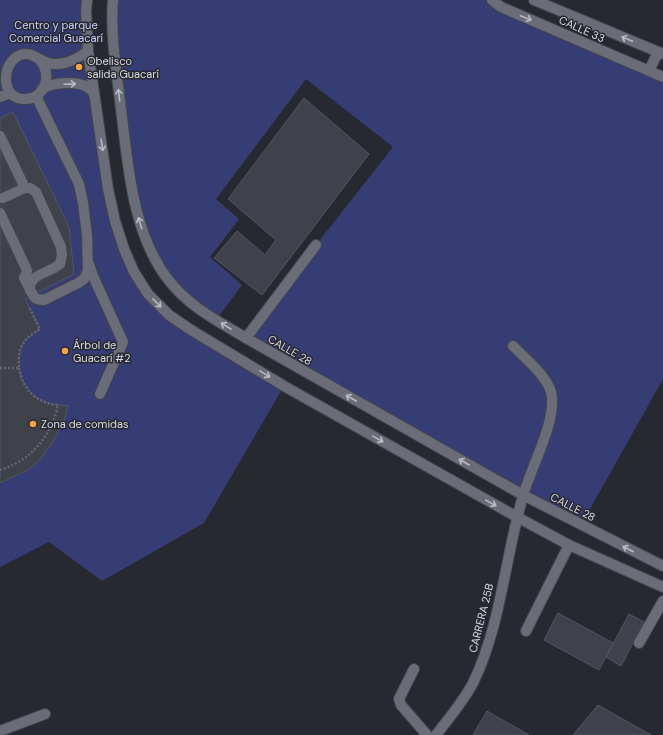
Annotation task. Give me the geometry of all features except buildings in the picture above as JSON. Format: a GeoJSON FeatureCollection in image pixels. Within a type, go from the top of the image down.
{"type":"FeatureCollection","features":[{"type":"Feature","properties":{"kind":"street"},"geometry":{"type":"LineString","coordinates":[[88,0],[86,11],[88,51],[108,189],[115,221],[124,249],[134,272],[148,294],[169,315],[191,330],[284,386],[569,545],[663,587]]}},
{"type":"Feature","properties":{"kind":"street","name":"CALLE 28"},"geometry":{"type":"LineString","coordinates":[[113,0],[112,12],[115,60],[138,219],[145,240],[155,259],[166,277],[182,296],[201,312],[523,495],[663,566]]}},
{"type":"Feature","properties":{"kind":"street","name":"CALLE 33"},"geometry":{"type":"LineString","coordinates":[[492,0],[501,7],[663,77]]}},
{"type":"Feature","properties":{"kind":"street","name":"CALLE 33"},"geometry":{"type":"LineString","coordinates":[[534,0],[660,53]]}},
{"type":"Feature","properties":{"kind":"street"},"geometry":{"type":"LineString","coordinates":[[88,51],[71,61],[59,64],[49,63],[31,55],[23,54],[13,58],[2,70],[4,83],[10,92],[15,97],[22,99],[27,99],[46,86],[53,85],[80,84],[90,89],[94,94]]}},
{"type":"Feature","properties":{"kind":"street"},"geometry":{"type":"LineString","coordinates":[[649,71],[660,53]]}},
{"type":"Feature","properties":{"kind":"street"},"geometry":{"type":"LineString","coordinates":[[39,59],[45,66],[47,75],[46,85],[39,92]]}},
{"type":"Feature","properties":{"kind":"street"},"geometry":{"type":"LineString","coordinates":[[0,97],[10,92]]}},
{"type":"Feature","properties":{"kind":"street"},"geometry":{"type":"LineString","coordinates":[[0,213],[26,268],[27,271],[24,278],[34,297],[44,300],[83,281],[87,274],[88,260],[83,203],[79,184],[39,92]]}},
{"type":"Feature","properties":{"kind":"street"},"geometry":{"type":"LineString","coordinates":[[0,136],[25,188]]}},
{"type":"Feature","properties":{"kind":"street"},"geometry":{"type":"LineString","coordinates":[[1,197],[25,188],[30,188],[36,192],[60,243],[62,252],[59,266],[33,279],[30,284],[30,291]]}},
{"type":"Feature","properties":{"kind":"street"},"geometry":{"type":"LineString","coordinates":[[246,338],[316,245]]}},
{"type":"Feature","properties":{"kind":"street"},"geometry":{"type":"LineString","coordinates":[[88,260],[93,276],[123,342],[100,394]]}},
{"type":"Feature","properties":{"kind":"street","name":"CARRERA 25B"},"geometry":{"type":"LineString","coordinates":[[436,735],[466,694],[484,658],[523,495],[551,416],[552,396],[544,377],[513,346]]}},
{"type":"Feature","properties":{"kind":"street"},"geometry":{"type":"LineString","coordinates":[[526,631],[569,545]]}},
{"type":"Feature","properties":{"kind":"street"},"geometry":{"type":"LineString","coordinates":[[639,643],[663,601]]}},
{"type":"Feature","properties":{"kind":"street"},"geometry":{"type":"LineString","coordinates":[[414,668],[399,699],[401,706],[427,735]]}},
{"type":"Feature","properties":{"kind":"street"},"geometry":{"type":"LineString","coordinates":[[0,731],[45,714]]}},
{"type":"Feature","properties":{"kind":"path"},"geometry":{"type":"LineString","coordinates":[[0,470],[14,464],[33,452],[50,428],[58,405],[45,403],[33,396],[23,382],[19,368],[19,358],[23,344],[29,336],[40,329],[28,305]]}},
{"type":"Feature","properties":{"kind":"path"},"geometry":{"type":"LineString","coordinates":[[0,368],[19,368]]}},
{"type":"Feature","properties":{"kind":"green space","name":"Centro y parque Comercial Guacarí"},"geometry":{"type":"Polygon","coordinates":[[[0,0],[87,0],[86,11],[108,189],[134,272],[169,315],[284,386],[204,523],[102,581],[49,542],[0,567],[0,0]]]}},
{"type":"Feature","properties":{"kind":"green space"},"geometry":{"type":"Polygon","coordinates":[[[113,0],[492,0],[663,77],[663,379],[581,525],[246,338],[316,245],[393,147],[306,79],[216,199],[239,219],[210,257],[242,285],[216,320],[166,277],[139,219],[113,0]]]}},
{"type":"Feature","properties":{"kind":"place","name":"Obelisco salida Guacarí"},"geometry":{"type":"Point","coordinates":[79,67]}},
{"type":"Feature","properties":{"kind":"place","name":"Árbol de Guacarí #2"},"geometry":{"type":"Point","coordinates":[65,351]}},
{"type":"Feature","properties":{"kind":"place","name":"Zona de comidas"},"geometry":{"type":"Point","coordinates":[33,424]}}]}
